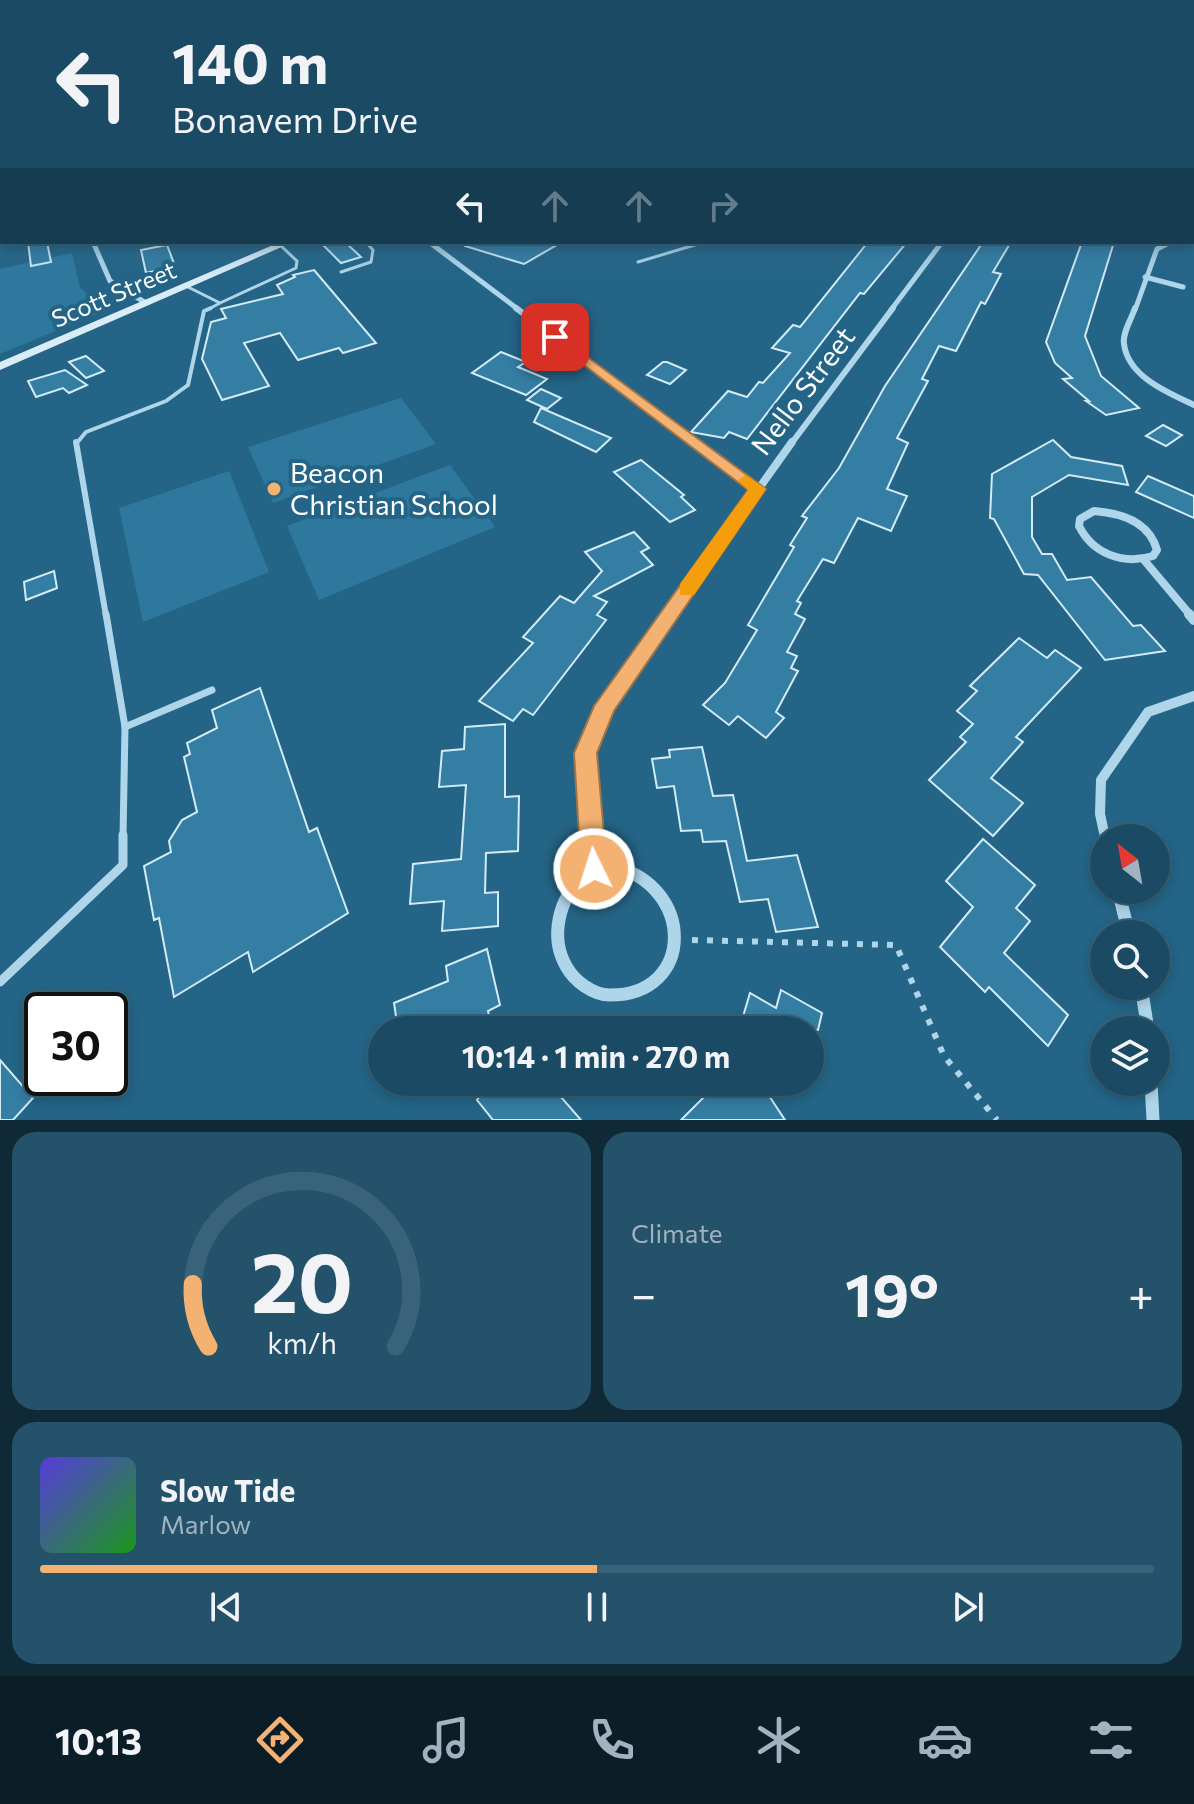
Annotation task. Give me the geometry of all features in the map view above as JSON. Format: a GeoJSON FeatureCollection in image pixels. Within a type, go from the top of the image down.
{"type":"FeatureCollection","features":[{"type":"Feature","properties":{"kind":"main road","name":"Scott Street"},"geometry":{"type":"LineString","coordinates":[[0,366],[284,244]]}},
{"type":"Feature","properties":{"kind":"street"},"geometry":{"type":"LineString","coordinates":[[94,244],[106,279],[119,290],[146,303]]}},
{"type":"Feature","properties":{"kind":"street"},"geometry":{"type":"LineString","coordinates":[[432,244],[757,489]]}},
{"type":"Feature","properties":{"kind":"street","name":"Nello Street"},"geometry":{"type":"LineString","coordinates":[[594,869],[585,753],[605,706],[757,489],[941,244]]}},
{"type":"Feature","properties":{"kind":"street"},"geometry":{"type":"LineString","coordinates":[[1167,244],[1157,249],[1123,341],[1128,357],[1153,385],[1194,405]]}},
{"type":"Feature","properties":{"kind":"street"},"geometry":{"type":"LineString","coordinates":[[1145,277],[1183,287]]}},
{"type":"Feature","properties":{"kind":"street"},"geometry":{"type":"LineString","coordinates":[[1144,560],[1157,550],[1156,542],[1142,526],[1106,511],[1094,511],[1080,519],[1082,533],[1097,548],[1122,559],[1144,560],[1194,620]]}},
{"type":"Feature","properties":{"kind":"street"},"geometry":{"type":"LineString","coordinates":[[1102,824],[1101,780],[1148,712],[1194,696]]}},
{"type":"Feature","properties":{"kind":"street"},"geometry":{"type":"LineString","coordinates":[[629,867],[645,875],[659,888],[669,905],[673,939],[666,965],[654,982],[637,994],[616,998],[595,994],[576,981],[560,951],[557,917],[571,888],[594,869],[629,867]]}},
{"type":"Feature","properties":{"kind":"street"},"geometry":{"type":"LineString","coordinates":[[1152,1096],[1153,1120]]}},
{"type":"Feature","properties":{"kind":"lane"},"geometry":{"type":"LineString","coordinates":[[0,982],[123,865],[125,727],[76,442],[86,432],[166,401],[188,385],[204,311],[296,268],[297,261],[284,244]]}},
{"type":"Feature","properties":{"kind":"lane"},"geometry":{"type":"LineString","coordinates":[[341,272],[371,262],[373,250],[368,244]]}},
{"type":"Feature","properties":{"kind":"lane"},"geometry":{"type":"LineString","coordinates":[[638,262],[698,244]]}},
{"type":"Feature","properties":{"kind":"lane"},"geometry":{"type":"LineString","coordinates":[[186,286],[220,303]]}},
{"type":"Feature","properties":{"kind":"lane"},"geometry":{"type":"LineString","coordinates":[[125,727],[212,690]]}},
{"type":"Feature","properties":{"kind":"path"},"geometry":{"type":"LineString","coordinates":[[673,939],[896,945],[944,1056],[997,1120]]}},
{"type":"Feature","properties":{"kind":"shaded area"},"geometry":{"type":"Polygon","coordinates":[[[72,253],[80,288],[107,310],[0,354],[0,269],[72,253]]]}},
{"type":"Feature","properties":{"kind":"shaded area"},"geometry":{"type":"Polygon","coordinates":[[[401,398],[436,444],[273,503],[248,447],[401,398]]]}},
{"type":"Feature","properties":{"kind":"shaded area"},"geometry":{"type":"Polygon","coordinates":[[[450,465],[495,527],[319,600],[287,526],[450,465]]]}},
{"type":"Feature","properties":{"kind":"shaded area"},"geometry":{"type":"Polygon","coordinates":[[[229,471],[269,572],[143,622],[119,508],[229,471]]]}},
{"type":"Feature","properties":{"kind":"building"},"geometry":{"type":"Polygon","coordinates":[[[28,244],[47,244],[51,262],[31,266],[28,244]]]}},
{"type":"Feature","properties":{"kind":"building"},"geometry":{"type":"Polygon","coordinates":[[[322,244],[347,244],[361,257],[341,263],[322,244]]]}},
{"type":"Feature","properties":{"kind":"building"},"geometry":{"type":"Polygon","coordinates":[[[465,244],[559,244],[524,264],[465,244]]]}},
{"type":"Feature","properties":{"kind":"building"},"geometry":{"type":"Polygon","coordinates":[[[866,244],[905,244],[864,294],[860,293],[747,439],[729,432],[724,438],[691,432],[728,391],[747,397],[759,382],[763,383],[790,353],[772,348],[793,325],[800,327],[866,244]]]}},
{"type":"Feature","properties":{"kind":"building"},"geometry":{"type":"Polygon","coordinates":[[[982,244],[1010,244],[993,272],[1001,274],[985,304],[981,302],[956,351],[939,346],[922,379],[928,381],[897,438],[908,443],[887,489],[907,496],[891,531],[858,518],[834,563],[823,559],[797,601],[801,603],[795,614],[805,619],[787,652],[797,656],[791,668],[798,671],[776,712],[784,718],[766,738],[738,716],[729,725],[703,705],[725,683],[757,630],[748,625],[794,547],[790,545],[807,518],[802,516],[839,468],[885,386],[982,244]]]}},
{"type":"Feature","properties":{"kind":"building"},"geometry":{"type":"Polygon","coordinates":[[[1081,244],[1113,244],[1085,336],[1101,376],[1139,408],[1106,415],[1086,401],[1089,401],[1063,379],[1072,378],[1055,363],[1046,342],[1081,244]]]}},
{"type":"Feature","properties":{"kind":"building"},"geometry":{"type":"Polygon","coordinates":[[[167,245],[175,266],[146,273],[141,250],[167,245]]]}},
{"type":"Feature","properties":{"kind":"building"},"geometry":{"type":"Polygon","coordinates":[[[314,270],[376,343],[343,353],[339,348],[298,360],[280,333],[244,343],[269,386],[222,400],[202,359],[211,322],[226,318],[221,309],[283,294],[277,285],[295,277],[293,275],[314,270]]]}},
{"type":"Feature","properties":{"kind":"building"},"geometry":{"type":"Polygon","coordinates":[[[501,352],[526,362],[518,367],[547,379],[526,395],[472,373],[501,352]]]}},
{"type":"Feature","properties":{"kind":"building"},"geometry":{"type":"Polygon","coordinates":[[[86,356],[104,371],[86,378],[69,362],[86,356]]]}},
{"type":"Feature","properties":{"kind":"building"},"geometry":{"type":"Polygon","coordinates":[[[663,362],[686,370],[670,384],[647,375],[663,362]]]}},
{"type":"Feature","properties":{"kind":"building"},"geometry":{"type":"Polygon","coordinates":[[[65,370],[87,385],[69,393],[63,388],[36,397],[28,381],[65,370]]]}},
{"type":"Feature","properties":{"kind":"building"},"geometry":{"type":"Polygon","coordinates":[[[541,389],[561,398],[547,409],[527,400],[541,389]]]}},
{"type":"Feature","properties":{"kind":"building"},"geometry":{"type":"Polygon","coordinates":[[[541,408],[611,438],[596,452],[534,422],[541,408]]]}},
{"type":"Feature","properties":{"kind":"building"},"geometry":{"type":"Polygon","coordinates":[[[1163,425],[1182,435],[1166,446],[1146,436],[1163,425]]]}},
{"type":"Feature","properties":{"kind":"building"},"geometry":{"type":"Polygon","coordinates":[[[1053,440],[1071,457],[1122,466],[1128,485],[1069,475],[1032,497],[1032,537],[1042,554],[1052,554],[1067,580],[1091,577],[1133,626],[1141,625],[1165,651],[1105,660],[1038,575],[1024,574],[994,519],[990,518],[992,474],[1053,440]]]}},
{"type":"Feature","properties":{"kind":"building"},"geometry":{"type":"Polygon","coordinates":[[[641,460],[684,495],[681,497],[695,510],[670,522],[614,472],[641,460]]]}},
{"type":"Feature","properties":{"kind":"building"},"geometry":{"type":"Polygon","coordinates":[[[1148,476],[1194,496],[1194,518],[1136,492],[1148,476]]]}},
{"type":"Feature","properties":{"kind":"building"},"geometry":{"type":"Polygon","coordinates":[[[634,532],[649,548],[641,552],[653,565],[594,596],[607,602],[597,615],[606,620],[533,715],[523,709],[513,721],[479,701],[533,643],[523,637],[560,596],[574,603],[602,571],[585,552],[634,532]]]}},
{"type":"Feature","properties":{"kind":"building"},"geometry":{"type":"Polygon","coordinates":[[[54,571],[57,588],[26,600],[24,582],[54,571]]]}},
{"type":"Feature","properties":{"kind":"building"},"geometry":{"type":"Polygon","coordinates":[[[1019,638],[1047,658],[1055,650],[1081,668],[1016,737],[1023,742],[991,778],[1023,803],[993,836],[929,780],[966,742],[960,737],[973,724],[957,711],[977,691],[970,686],[1019,638]]]}},
{"type":"Feature","properties":{"kind":"building"},"geometry":{"type":"Polygon","coordinates":[[[260,688],[309,832],[317,828],[348,913],[253,972],[248,952],[174,997],[159,918],[154,920],[144,866],[171,852],[169,841],[182,820],[197,812],[184,757],[190,754],[187,743],[217,728],[212,710],[260,688]]]}},
{"type":"Feature","properties":{"kind":"building"},"geometry":{"type":"Polygon","coordinates":[[[505,724],[505,797],[519,796],[518,851],[486,853],[485,893],[498,892],[498,926],[442,931],[444,901],[410,904],[413,864],[461,859],[466,785],[439,787],[442,751],[464,749],[465,727],[505,724]]]}},
{"type":"Feature","properties":{"kind":"building"},"geometry":{"type":"Polygon","coordinates":[[[702,747],[713,796],[733,795],[747,861],[797,855],[818,927],[776,932],[768,899],[740,902],[726,841],[703,842],[701,830],[681,831],[674,786],[657,788],[652,759],[670,757],[669,750],[702,747]]]}},
{"type":"Feature","properties":{"kind":"building"},"geometry":{"type":"Polygon","coordinates":[[[983,839],[1035,885],[1016,908],[1030,921],[1004,953],[1068,1015],[1048,1046],[989,987],[985,992],[940,947],[973,907],[946,881],[983,839]]]}},
{"type":"Feature","properties":{"kind":"building"},"geometry":{"type":"Polygon","coordinates":[[[487,949],[500,1005],[488,1011],[489,1016],[396,1016],[394,1003],[448,981],[446,966],[487,949]]]}},
{"type":"Feature","properties":{"kind":"building"},"geometry":{"type":"Polygon","coordinates":[[[781,990],[822,1013],[821,1016],[743,1016],[750,993],[776,1008],[781,990]]]}},
{"type":"Feature","properties":{"kind":"building"},"geometry":{"type":"Polygon","coordinates":[[[0,1060],[24,1088],[24,1096],[33,1098],[13,1120],[0,1120],[0,1060]]]}},
{"type":"Feature","properties":{"kind":"building"},"geometry":{"type":"Polygon","coordinates":[[[480,1096],[560,1096],[581,1120],[493,1120],[477,1100],[480,1096]]]}},
{"type":"Feature","properties":{"kind":"building"},"geometry":{"type":"Polygon","coordinates":[[[705,1096],[769,1096],[785,1120],[681,1120],[705,1096]]]}},
{"type":"Feature","properties":{"kind":"slow traffic"},"geometry":{"type":"LineString","coordinates":[[687,590],[757,489],[746,480]]}},
{"type":"Feature","properties":{"kind":"place","name":"Beacon Christian School"},"geometry":{"type":"Point","coordinates":[274,489]}},
{"type":"Feature","properties":{"kind":"route"},"geometry":{"type":"LineString","coordinates":[[555,337],[757,489],[605,706],[585,753],[594,869]]}}]}
